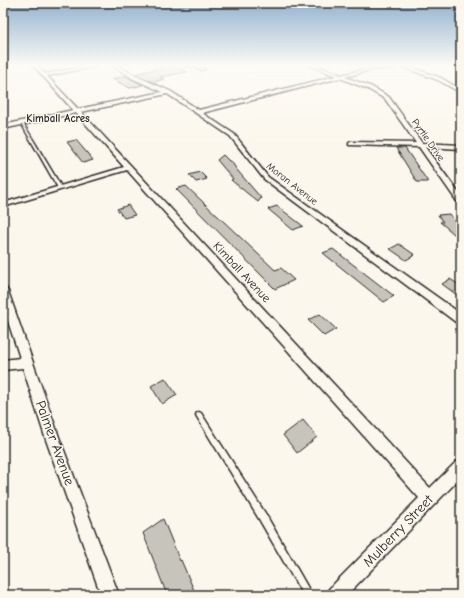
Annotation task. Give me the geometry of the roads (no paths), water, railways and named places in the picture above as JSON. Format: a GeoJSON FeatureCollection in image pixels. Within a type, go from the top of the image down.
{"type":"FeatureCollection","features":[{"type":"Feature","properties":{"kind":"street","name":"Kimball Avenue"},"geometry":{"type":"LineString","coordinates":[[60,93],[127,168],[142,181],[430,498]]}},
{"type":"Feature","properties":{"kind":"street"},"geometry":{"type":"LineString","coordinates":[[3,127],[164,93]]}},
{"type":"Feature","properties":{"kind":"street","name":"Moran Avenue"},"geometry":{"type":"LineString","coordinates":[[169,93],[237,140],[253,164],[266,178],[461,320]]}},
{"type":"Feature","properties":{"kind":"street"},"geometry":{"type":"LineString","coordinates":[[198,112],[276,93]]}},
{"type":"Feature","properties":{"kind":"street","name":"Pyrtle Drive"},"geometry":{"type":"LineString","coordinates":[[378,93],[387,98],[461,201]]}},
{"type":"Feature","properties":{"kind":"street"},"geometry":{"type":"LineString","coordinates":[[351,144],[461,147]]}},
{"type":"Feature","properties":{"kind":"street"},"geometry":{"type":"LineString","coordinates":[[3,205],[127,168]]}},
{"type":"Feature","properties":{"kind":"street","name":"Palmer Avenue"},"geometry":{"type":"LineString","coordinates":[[3,291],[52,436],[110,595]]}},
{"type":"Feature","properties":{"kind":"street"},"geometry":{"type":"LineString","coordinates":[[3,365],[27,363]]}},
{"type":"Feature","properties":{"kind":"street","name":"Mulberry Street"},"geometry":{"type":"LineString","coordinates":[[335,595],[461,466]]}},
{"type":"Feature","properties":{"kind":"lane"},"geometry":{"type":"LineString","coordinates":[[22,123],[60,188]]}},
{"type":"Feature","properties":{"kind":"lane"},"geometry":{"type":"LineString","coordinates":[[199,415],[262,516],[308,595]]}},
{"type":"Feature","properties":{"kind":"district","name":"Kimball Acres"},"geometry":{"type":"Point","coordinates":[58,118]}}]}
